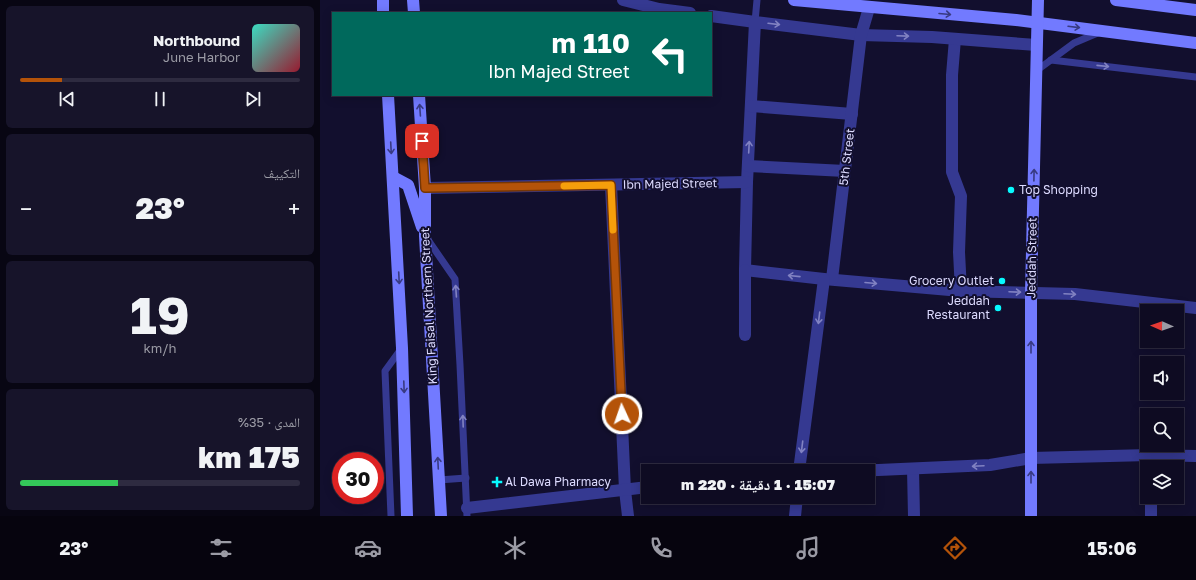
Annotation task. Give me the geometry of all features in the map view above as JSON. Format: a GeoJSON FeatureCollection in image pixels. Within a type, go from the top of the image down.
{"type":"FeatureCollection","features":[{"type":"Feature","properties":{"kind":"main road"},"geometry":{"type":"LineString","coordinates":[[383,0],[383,12]]}},
{"type":"Feature","properties":{"kind":"main road"},"geometry":{"type":"LineString","coordinates":[[413,0],[414,12]]}},
{"type":"Feature","properties":{"kind":"main road"},"geometry":{"type":"LineString","coordinates":[[794,0],[869,8],[986,17],[1196,43]]}},
{"type":"Feature","properties":{"kind":"main road","name":"Jeddah Street"},"geometry":{"type":"LineString","coordinates":[[1031,516],[1031,293],[1038,0]]}},
{"type":"Feature","properties":{"kind":"main road"},"geometry":{"type":"LineString","coordinates":[[1116,0],[1196,10]]}},
{"type":"Feature","properties":{"kind":"main road"},"geometry":{"type":"LineString","coordinates":[[388,96],[402,348],[408,516]]}},
{"type":"Feature","properties":{"kind":"main road","name":"King Faisal Northern Street"},"geometry":{"type":"LineString","coordinates":[[419,96],[425,188],[425,236],[441,516]]}},
{"type":"Feature","properties":{"kind":"main road"},"geometry":{"type":"LineString","coordinates":[[393,177],[408,185],[425,236]]}},
{"type":"Feature","properties":{"kind":"street"},"geometry":{"type":"LineString","coordinates":[[623,0],[659,9],[682,12]]}},
{"type":"Feature","properties":{"kind":"street","name":"5th Street"},"geometry":{"type":"LineString","coordinates":[[800,464],[845,171],[861,35],[869,8]]}},
{"type":"Feature","properties":{"kind":"street"},"geometry":{"type":"LineString","coordinates":[[712,16],[861,35],[955,39],[1036,45]]}},
{"type":"Feature","properties":{"kind":"street"},"geometry":{"type":"LineString","coordinates":[[745,335],[748,166],[755,22]]}},
{"type":"Feature","properties":{"kind":"street"},"geometry":{"type":"LineString","coordinates":[[955,39],[952,75],[952,172],[961,196],[959,252],[961,291]]}},
{"type":"Feature","properties":{"kind":"street"},"geometry":{"type":"LineString","coordinates":[[751,106],[852,114]]}},
{"type":"Feature","properties":{"kind":"street"},"geometry":{"type":"LineString","coordinates":[[748,166],[845,171]]}},
{"type":"Feature","properties":{"kind":"street","name":"Ibn Majed Street"},"geometry":{"type":"LineString","coordinates":[[425,188],[748,182]]}},
{"type":"Feature","properties":{"kind":"street"},"geometry":{"type":"LineString","coordinates":[[611,185],[625,490],[628,516]]}},
{"type":"Feature","properties":{"kind":"street"},"geometry":{"type":"LineString","coordinates":[[745,270],[961,291],[1075,294],[1196,308]]}},
{"type":"Feature","properties":{"kind":"street"},"geometry":{"type":"LineString","coordinates":[[1158,460],[1196,456]]}},
{"type":"Feature","properties":{"kind":"street"},"geometry":{"type":"LineString","coordinates":[[875,470],[990,465],[1031,458],[1140,461]]}},
{"type":"Feature","properties":{"kind":"street"},"geometry":{"type":"LineString","coordinates":[[913,469],[914,516]]}},
{"type":"Feature","properties":{"kind":"street"},"geometry":{"type":"LineString","coordinates":[[467,512],[641,488]]}},
{"type":"Feature","properties":{"kind":"street"},"geometry":{"type":"LineString","coordinates":[[795,516],[796,504]]}},
{"type":"Feature","properties":{"kind":"street"},"geometry":{"type":"LineString","coordinates":[[1151,504],[1151,516]]}},
{"type":"Feature","properties":{"kind":"lane"},"geometry":{"type":"LineString","coordinates":[[755,22],[757,0]]}},
{"type":"Feature","properties":{"kind":"lane"},"geometry":{"type":"LineString","coordinates":[[1036,71],[1074,43],[1103,31]]}},
{"type":"Feature","properties":{"kind":"lane"},"geometry":{"type":"LineString","coordinates":[[1051,60],[1196,77]]}},
{"type":"Feature","properties":{"kind":"lane"},"geometry":{"type":"LineString","coordinates":[[425,236],[455,279],[467,512]]}},
{"type":"Feature","properties":{"kind":"lane"},"geometry":{"type":"LineString","coordinates":[[391,516],[385,371],[402,348]]}},
{"type":"Feature","properties":{"kind":"lane"},"geometry":{"type":"LineString","coordinates":[[439,480],[466,478]]}},
{"type":"Feature","properties":{"kind":"slow traffic"},"geometry":{"type":"LineString","coordinates":[[564,186],[611,185],[613,230]]}},
{"type":"Feature","properties":{"kind":"place","name":"Top Shopping"},"geometry":{"type":"Point","coordinates":[1011,190]}},
{"type":"Feature","properties":{"kind":"place","name":"Grocery Outlet"},"geometry":{"type":"Point","coordinates":[1002,281]}},
{"type":"Feature","properties":{"kind":"place","name":"Jeddah Restaurant"},"geometry":{"type":"Point","coordinates":[998,308]}},
{"type":"Feature","properties":{"kind":"place","name":"Al Dawa Pharmacy"},"geometry":{"type":"Point","coordinates":[497,482]}},
{"type":"Feature","properties":{"kind":"route"},"geometry":{"type":"LineString","coordinates":[[422,141],[425,188],[611,185],[622,414]]}}]}
